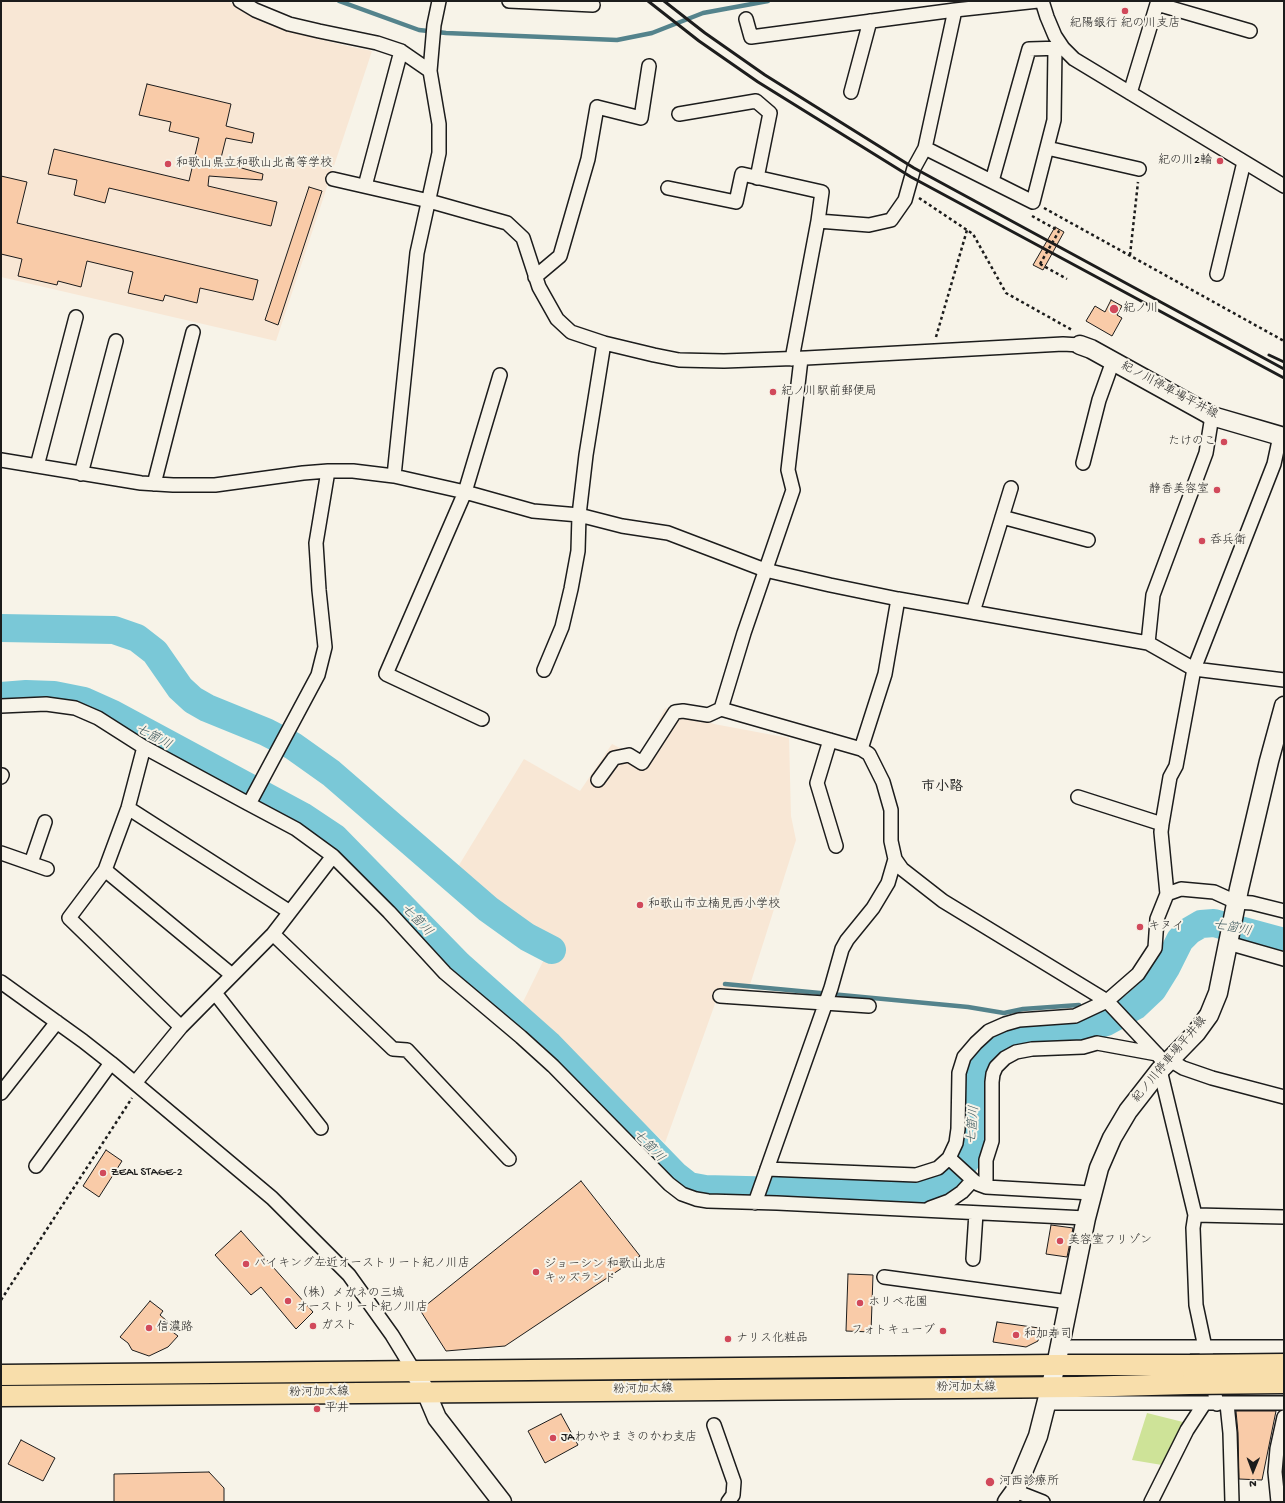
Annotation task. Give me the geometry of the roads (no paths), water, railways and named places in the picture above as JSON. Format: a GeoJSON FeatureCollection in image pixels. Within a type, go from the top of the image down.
{"type":"FeatureCollection","features":[{"type":"Feature","properties":{"kind":"main road","name":"紀ノ川停車場平井線"},"geometry":{"type":"LineString","coordinates":[[1080,345],[1091,349],[1212,416],[1282,436]]}},
{"type":"Feature","properties":{"kind":"main road","name":"紀ノ川停車場平井線"},"geometry":{"type":"LineString","coordinates":[[1011,1497],[1038,1436],[1049,1395],[1091,1193],[1099,1168],[1112,1138],[1128,1111],[1163,1062],[1196,1033],[1209,1014],[1218,993],[1235,907],[1269,761],[1284,706]]}},
{"type":"Feature","properties":{"kind":"main road","name":"粉河加太線"},"geometry":{"type":"LineString","coordinates":[[1,1375],[414,1371],[1058,1356],[1190,1365],[1284,1364]]}},
{"type":"Feature","properties":{"kind":"main road"},"geometry":{"type":"LineString","coordinates":[[414,1371],[438,1418],[502,1502]]}},
{"type":"Feature","properties":{"kind":"main road","name":"粉河加太線"},"geometry":{"type":"LineString","coordinates":[[1,1396],[426,1392],[1049,1395],[1189,1384],[1284,1383]]}},
{"type":"Feature","properties":{"kind":"street"},"geometry":{"type":"LineString","coordinates":[[240,1],[255,10],[289,24],[319,32],[377,43],[401,52],[430,71]]}},
{"type":"Feature","properties":{"kind":"street"},"geometry":{"type":"LineString","coordinates":[[394,476],[417,253],[439,153],[439,124],[430,71],[433,31],[439,1]]}},
{"type":"Feature","properties":{"kind":"street"},"geometry":{"type":"LineString","coordinates":[[509,1],[593,5]]}},
{"type":"Feature","properties":{"kind":"street"},"geometry":{"type":"LineString","coordinates":[[746,19],[751,37],[955,10],[1038,1]]}},
{"type":"Feature","properties":{"kind":"street"},"geometry":{"type":"LineString","coordinates":[[925,148],[1033,202],[1054,120],[1059,48],[1042,1]]}},
{"type":"Feature","properties":{"kind":"street"},"geometry":{"type":"LineString","coordinates":[[1130,93],[1157,2],[1250,31]]}},
{"type":"Feature","properties":{"kind":"street"},"geometry":{"type":"LineString","coordinates":[[818,221],[869,225],[891,220],[905,200],[914,168],[925,148],[955,10]]}},
{"type":"Feature","properties":{"kind":"street"},"geometry":{"type":"LineString","coordinates":[[851,92],[870,21]]}},
{"type":"Feature","properties":{"kind":"street"},"geometry":{"type":"LineString","coordinates":[[992,181],[1029,49],[1059,48],[1074,59],[1284,186]]}},
{"type":"Feature","properties":{"kind":"street"},"geometry":{"type":"LineString","coordinates":[[365,186],[401,52]]}},
{"type":"Feature","properties":{"kind":"street"},"geometry":{"type":"LineString","coordinates":[[535,276],[560,256],[588,159],[598,107],[641,118],[649,66]]}},
{"type":"Feature","properties":{"kind":"street"},"geometry":{"type":"LineString","coordinates":[[678,114],[756,101],[770,113],[758,178]]}},
{"type":"Feature","properties":{"kind":"street"},"geometry":{"type":"LineString","coordinates":[[1047,148],[1139,169]]}},
{"type":"Feature","properties":{"kind":"street"},"geometry":{"type":"LineString","coordinates":[[1217,274],[1244,162]]}},
{"type":"Feature","properties":{"kind":"street"},"geometry":{"type":"LineString","coordinates":[[668,188],[736,202],[742,174],[822,192],[796,359],[788,470],[793,490],[744,633],[721,709]]}},
{"type":"Feature","properties":{"kind":"street"},"geometry":{"type":"LineString","coordinates":[[333,179],[429,201],[506,223],[522,238],[539,287],[557,319],[571,332],[604,343],[679,360],[724,361],[796,359],[1063,344],[1080,345]]}},
{"type":"Feature","properties":{"kind":"street"},"geometry":{"type":"LineString","coordinates":[[37,466],[76,317]]}},
{"type":"Feature","properties":{"kind":"street"},"geometry":{"type":"LineString","coordinates":[[154,484],[193,332]]}},
{"type":"Feature","properties":{"kind":"street"},"geometry":{"type":"LineString","coordinates":[[81,474],[116,341]]}},
{"type":"Feature","properties":{"kind":"street"},"geometry":{"type":"LineString","coordinates":[[544,670],[562,627],[578,551],[579,515],[586,455],[604,343]]}},
{"type":"Feature","properties":{"kind":"street"},"geometry":{"type":"LineString","coordinates":[[1082,463],[1113,361]]}},
{"type":"Feature","properties":{"kind":"street"},"geometry":{"type":"LineString","coordinates":[[482,719],[386,674],[466,492],[500,375]]}},
{"type":"Feature","properties":{"kind":"street"},"geometry":{"type":"LineString","coordinates":[[1148,643],[1152,595],[1206,453],[1212,416]]}},
{"type":"Feature","properties":{"kind":"street"},"geometry":{"type":"LineString","coordinates":[[765,1175],[916,1175],[938,1168],[951,1160],[958,1129],[959,1073],[964,1057],[976,1042],[988,1031],[1005,1024],[1019,1020],[1075,1016],[1109,1002],[1138,974],[1155,948],[1157,919],[1167,894],[1162,824],[1170,777],[1176,766],[1194,669],[1274,464],[1282,436]]}},
{"type":"Feature","properties":{"kind":"street"},"geometry":{"type":"LineString","coordinates":[[1,460],[81,474],[154,484],[215,485],[328,471],[353,471],[394,476],[466,492],[533,511],[579,515],[622,526],[668,533],[765,570],[898,599],[1148,643],[1194,669],[1284,680]]}},
{"type":"Feature","properties":{"kind":"street"},"geometry":{"type":"LineString","coordinates":[[250,801],[318,675],[325,647],[316,543],[328,471]]}},
{"type":"Feature","properties":{"kind":"street"},"geometry":{"type":"LineString","coordinates":[[973,612],[1011,488]]}},
{"type":"Feature","properties":{"kind":"street"},"geometry":{"type":"LineString","coordinates":[[1002,517],[1088,540]]}},
{"type":"Feature","properties":{"kind":"street"},"geometry":{"type":"LineString","coordinates":[[861,749],[885,674],[898,599]]}},
{"type":"Feature","properties":{"kind":"street"},"geometry":{"type":"LineString","coordinates":[[1,706],[46,704],[75,708],[98,718],[144,747],[250,801],[296,829],[333,856],[389,912],[445,973],[553,1066],[669,1184],[682,1194],[708,1201],[756,1200],[1086,1218]]}},
{"type":"Feature","properties":{"kind":"street"},"geometry":{"type":"LineString","coordinates":[[598,780],[614,758],[629,755],[642,763],[675,712],[683,711],[708,715],[721,709],[861,749],[869,754],[883,782],[891,810],[891,841],[895,859],[902,869],[943,901],[1109,1002],[1134,1028],[1163,1062],[1195,1215],[1193,1228],[1196,1305],[1216,1404],[1230,1433],[1232,1502]]}},
{"type":"Feature","properties":{"kind":"street"},"geometry":{"type":"LineString","coordinates":[[830,740],[817,784],[836,846]]}},
{"type":"Feature","properties":{"kind":"street"},"geometry":{"type":"LineString","coordinates":[[144,747],[128,808],[105,870],[70,918],[181,1027]]}},
{"type":"Feature","properties":{"kind":"street"},"geometry":{"type":"LineString","coordinates":[[1078,797],[1162,824]]}},
{"type":"Feature","properties":{"kind":"street"},"geometry":{"type":"LineString","coordinates":[[128,808],[290,912]]}},
{"type":"Feature","properties":{"kind":"street"},"geometry":{"type":"LineString","coordinates":[[31,863],[45,822]]}},
{"type":"Feature","properties":{"kind":"street"},"geometry":{"type":"LineString","coordinates":[[1,853],[47,868]]}},
{"type":"Feature","properties":{"kind":"street"},"geometry":{"type":"LineString","coordinates":[[139,1086],[181,1027],[273,934],[333,856]]}},
{"type":"Feature","properties":{"kind":"street"},"geometry":{"type":"LineString","coordinates":[[756,1200],[831,988],[842,949],[847,940],[873,908],[888,883],[895,859]]}},
{"type":"Feature","properties":{"kind":"street"},"geometry":{"type":"LineString","coordinates":[[105,870],[232,975]]}},
{"type":"Feature","properties":{"kind":"street"},"geometry":{"type":"LineString","coordinates":[[1167,894],[1181,889],[1214,892],[1235,907],[1252,902],[1284,911]]}},
{"type":"Feature","properties":{"kind":"street"},"geometry":{"type":"LineString","coordinates":[[273,934],[393,1049],[407,1050],[509,1159]]}},
{"type":"Feature","properties":{"kind":"street"},"geometry":{"type":"LineString","coordinates":[[1228,940],[1284,959]]}},
{"type":"Feature","properties":{"kind":"street"},"geometry":{"type":"LineString","coordinates":[[1,982],[111,1063],[272,1198],[349,1275],[392,1335],[414,1371]]}},
{"type":"Feature","properties":{"kind":"street"},"geometry":{"type":"LineString","coordinates":[[215,993],[321,1128]]}},
{"type":"Feature","properties":{"kind":"street"},"geometry":{"type":"LineString","coordinates":[[720,996],[868,1006]]}},
{"type":"Feature","properties":{"kind":"street"},"geometry":{"type":"LineString","coordinates":[[1,1093],[57,1022]]}},
{"type":"Feature","properties":{"kind":"street"},"geometry":{"type":"LineString","coordinates":[[986,1187],[986,1160],[992,1140],[993,1074],[996,1066],[1005,1058],[1016,1052],[1032,1049],[1083,1047],[1097,1043],[1212,1078],[1284,1097]]}},
{"type":"Feature","properties":{"kind":"street"},"geometry":{"type":"LineString","coordinates":[[36,1166],[111,1063]]}},
{"type":"Feature","properties":{"kind":"street"},"geometry":{"type":"LineString","coordinates":[[951,1160],[971,1179],[986,1187],[1091,1193]]}},
{"type":"Feature","properties":{"kind":"street"},"geometry":{"type":"LineString","coordinates":[[922,1210],[936,1207],[949,1201],[962,1192],[971,1179]]}},
{"type":"Feature","properties":{"kind":"street"},"geometry":{"type":"LineString","coordinates":[[973,1259],[976,1213]]}},
{"type":"Feature","properties":{"kind":"street"},"geometry":{"type":"LineString","coordinates":[[1195,1215],[1284,1217]]}},
{"type":"Feature","properties":{"kind":"street"},"geometry":{"type":"LineString","coordinates":[[884,1277],[1069,1302]]}},
{"type":"Feature","properties":{"kind":"street"},"geometry":{"type":"LineString","coordinates":[[1058,1356],[1204,1346],[1284,1347]]}},
{"type":"Feature","properties":{"kind":"street"},"geometry":{"type":"LineString","coordinates":[[1049,1395],[1216,1404],[1284,1404]]}},
{"type":"Feature","properties":{"kind":"street"},"geometry":{"type":"LineString","coordinates":[[1151,1502],[1187,1430],[1216,1404]]}},
{"type":"Feature","properties":{"kind":"street"},"geometry":{"type":"LineString","coordinates":[[1278,1502],[1275,1472],[1277,1449],[1284,1417]]}},
{"type":"Feature","properties":{"kind":"street"},"geometry":{"type":"LineString","coordinates":[[714,1424],[734,1482],[733,1495],[728,1502]]}},
{"type":"Feature","properties":{"kind":"street"},"geometry":{"type":"LineString","coordinates":[[1011,1497],[1043,1502]]}},
{"type":"Feature","properties":{"kind":"waterway"},"geometry":{"type":"LineString","coordinates":[[339,1],[419,30],[446,33],[617,40],[652,33],[703,13],[768,1]]}},
{"type":"Feature","properties":{"kind":"waterway"},"geometry":{"type":"LineString","coordinates":[[1,628],[114,630],[137,638],[155,652],[180,688],[193,700],[207,708],[266,732],[293,746],[331,773],[488,909],[527,937],[552,950]]}},
{"type":"Feature","properties":{"kind":"waterway","name":"七箇川"},"geometry":{"type":"LineString","coordinates":[[1,696],[26,694],[54,695],[84,701],[113,714],[302,816],[335,838],[459,965],[549,1045],[675,1175],[689,1186],[705,1189],[909,1194],[929,1191],[948,1181],[963,1165],[971,1153],[976,1133],[977,1077],[984,1057],[995,1045],[1010,1037],[1027,1033],[1082,1029],[1106,1022],[1135,1006],[1153,989],[1166,968],[1180,940],[1189,931],[1201,924],[1214,923],[1284,942]]}},
{"type":"Feature","properties":{"kind":"waterway"},"geometry":{"type":"LineString","coordinates":[[725,984],[968,1007],[1004,1013],[1023,1009],[1079,1005]]}},
{"type":"Feature","properties":{"kind":"waterway"},"geometry":{"type":"LineString","coordinates":[[1097,1013],[1106,1022]]}},
{"type":"Feature","properties":{"kind":"railway"},"geometry":{"type":"LineString","coordinates":[[648,1],[699,41],[758,82],[911,177],[1284,378]]}},
{"type":"Feature","properties":{"kind":"railway"},"geometry":{"type":"LineString","coordinates":[[664,1],[705,33],[765,75],[914,168],[1284,369]]}},
{"type":"Feature","properties":{"kind":"railway"},"geometry":{"type":"LineString","coordinates":[[1269,355],[1284,362]]}},
{"type":"Feature","properties":{"kind":"place","name":"紀陽銀行 紀の川支店"},"geometry":{"type":"Point","coordinates":[1125,11]}},
{"type":"Feature","properties":{"kind":"place","name":"紀の川2輪"},"geometry":{"type":"Point","coordinates":[1220,161]}},
{"type":"Feature","properties":{"kind":"place","name":"和歌山県立和歌山北高等学校"},"geometry":{"type":"Point","coordinates":[168,164]}},
{"type":"Feature","properties":{"kind":"place","name":"紀ノ川"},"geometry":{"type":"Point","coordinates":[1114,309]}},
{"type":"Feature","properties":{"kind":"place","name":"紀ノ川駅前郵便局"},"geometry":{"type":"Point","coordinates":[773,392]}},
{"type":"Feature","properties":{"kind":"place","name":"たけのこ"},"geometry":{"type":"Point","coordinates":[1224,442]}},
{"type":"Feature","properties":{"kind":"place","name":"静香美容室"},"geometry":{"type":"Point","coordinates":[1217,490]}},
{"type":"Feature","properties":{"kind":"place","name":"呑兵衛"},"geometry":{"type":"Point","coordinates":[1202,541]}},
{"type":"Feature","properties":{"kind":"place","name":"和歌山市立楠見西小学校"},"geometry":{"type":"Point","coordinates":[640,905]}},
{"type":"Feature","properties":{"kind":"place","name":"キヌイ"},"geometry":{"type":"Point","coordinates":[1140,927]}},
{"type":"Feature","properties":{"kind":"place","name":"ZEAL STAGE-2"},"geometry":{"type":"Point","coordinates":[103,1173]}},
{"type":"Feature","properties":{"kind":"place","name":"美容室フリゾン"},"geometry":{"type":"Point","coordinates":[1060,1241]}},
{"type":"Feature","properties":{"kind":"place","name":"バイキング左近オーストリート紀ノ川店"},"geometry":{"type":"Point","coordinates":[246,1264]}},
{"type":"Feature","properties":{"kind":"place","name":"ジョーシン 和歌山北店 キッズランド"},"geometry":{"type":"Point","coordinates":[536,1272]}},
{"type":"Feature","properties":{"kind":"place","name":"（株）メガネの三城 オーストリート紀ノ川店"},"geometry":{"type":"Point","coordinates":[288,1301]}},
{"type":"Feature","properties":{"kind":"place","name":"ホリベ花園"},"geometry":{"type":"Point","coordinates":[860,1303]}},
{"type":"Feature","properties":{"kind":"place","name":"ガスト"},"geometry":{"type":"Point","coordinates":[313,1326]}},
{"type":"Feature","properties":{"kind":"place","name":"信濃路"},"geometry":{"type":"Point","coordinates":[149,1328]}},
{"type":"Feature","properties":{"kind":"place","name":"フォトキューブ"},"geometry":{"type":"Point","coordinates":[943,1331]}},
{"type":"Feature","properties":{"kind":"place","name":"和加寿司"},"geometry":{"type":"Point","coordinates":[1016,1335]}},
{"type":"Feature","properties":{"kind":"place","name":"ナリス化粧品"},"geometry":{"type":"Point","coordinates":[728,1339]}},
{"type":"Feature","properties":{"kind":"place","name":"平井"},"geometry":{"type":"Point","coordinates":[317,1409]}},
{"type":"Feature","properties":{"kind":"place","name":"JAわかやま きのかわ支店"},"geometry":{"type":"Point","coordinates":[553,1438]}},
{"type":"Feature","properties":{"kind":"place","name":"河西診療所"},"geometry":{"type":"Point","coordinates":[990,1482]}},
{"type":"Feature","properties":{"kind":"district","name":"市小路"},"geometry":{"type":"Point","coordinates":[942,788]}}]}
